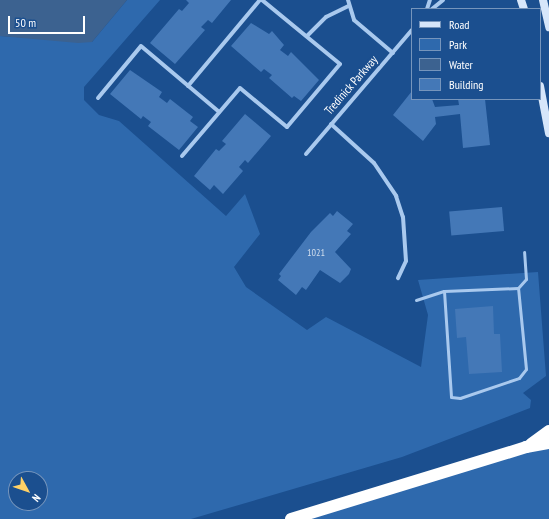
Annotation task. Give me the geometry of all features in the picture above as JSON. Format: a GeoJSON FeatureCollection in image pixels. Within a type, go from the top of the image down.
{"type":"FeatureCollection","features":[{"type":"Feature","properties":{"kind":"highway"},"geometry":{"type":"LineString","coordinates":[[526,446],[549,431]]}},
{"type":"Feature","properties":{"kind":"highway"},"geometry":{"type":"LineString","coordinates":[[291,519],[526,446],[549,443]]}},
{"type":"Feature","properties":{"kind":"main road"},"geometry":{"type":"LineString","coordinates":[[543,0],[549,26]]}},
{"type":"Feature","properties":{"kind":"main road"},"geometry":{"type":"LineString","coordinates":[[541,91],[549,133]]}},
{"type":"Feature","properties":{"kind":"street"},"geometry":{"type":"LineString","coordinates":[[182,156],[240,88],[287,127],[340,64],[261,0],[188,86]]}},
{"type":"Feature","properties":{"kind":"street"},"geometry":{"type":"LineString","coordinates":[[348,0],[354,20],[393,53]]}},
{"type":"Feature","properties":{"kind":"street"},"geometry":{"type":"LineString","coordinates":[[433,8],[443,0]]}},
{"type":"Feature","properties":{"kind":"street"},"geometry":{"type":"LineString","coordinates":[[306,36],[326,17],[349,6]]}},
{"type":"Feature","properties":{"kind":"street","name":"Tredinick Parkway"},"geometry":{"type":"LineString","coordinates":[[306,154],[411,31]]}},
{"type":"Feature","properties":{"kind":"street"},"geometry":{"type":"LineString","coordinates":[[98,98],[141,46],[219,112]]}},
{"type":"Feature","properties":{"kind":"street"},"geometry":{"type":"LineString","coordinates":[[331,124],[374,163],[396,196],[403,217],[406,261],[398,278]]}},
{"type":"Feature","properties":{"kind":"lane"},"geometry":{"type":"LineString","coordinates":[[416,300],[444,292],[518,288],[526,279],[524,252]]}},
{"type":"Feature","properties":{"kind":"lane"},"geometry":{"type":"LineString","coordinates":[[444,292],[451,397],[460,398],[519,378],[526,369],[518,288]]}},
{"type":"Feature","properties":{"kind":"green space"},"geometry":{"type":"Polygon","coordinates":[[[127,0],[160,0],[84,87],[84,100],[99,115],[119,121],[226,216],[245,194],[260,234],[234,267],[246,287],[307,330],[326,317],[421,367],[428,315],[418,280],[538,272],[546,376],[523,393],[531,400],[530,408],[402,457],[191,519],[0,519],[0,36],[92,42],[127,0]]]}},
{"type":"Feature","properties":{"kind":"green space"},"geometry":{"type":"Polygon","coordinates":[[[549,448],[549,519],[305,519],[533,450],[549,448]]]}},
{"type":"Feature","properties":{"kind":"water"},"geometry":{"type":"Polygon","coordinates":[[[0,0],[127,0],[92,42],[78,43],[0,36],[0,0]]]}},
{"type":"Feature","properties":{"kind":"building"},"geometry":{"type":"Polygon","coordinates":[[[186,0],[231,0],[212,23],[208,20],[201,27],[205,30],[175,64],[150,43],[179,9],[182,11],[189,3],[186,0]]]}},
{"type":"Feature","properties":{"kind":"building"},"geometry":{"type":"Polygon","coordinates":[[[251,23],[269,34],[272,31],[284,45],[280,50],[288,56],[291,52],[319,80],[301,101],[294,96],[292,98],[269,78],[272,75],[264,69],[261,72],[231,46],[251,23]]]}},
{"type":"Feature","properties":{"kind":"building"},"geometry":{"type":"Polygon","coordinates":[[[130,70],[162,92],[159,97],[167,103],[170,99],[193,117],[190,121],[198,127],[179,150],[148,126],[151,122],[143,116],[141,119],[110,94],[130,70]]]}},
{"type":"Feature","properties":{"kind":"building"},"geometry":{"type":"Polygon","coordinates":[[[411,92],[411,100],[432,100],[435,107],[459,105],[458,100],[485,100],[490,145],[463,148],[460,114],[435,117],[436,124],[423,141],[393,115],[411,92]]]}},
{"type":"Feature","properties":{"kind":"building"},"geometry":{"type":"Polygon","coordinates":[[[245,114],[271,136],[248,163],[245,160],[239,167],[243,171],[223,194],[214,185],[210,190],[194,176],[216,149],[219,151],[226,144],[222,141],[245,114]]]}},
{"type":"Feature","properties":{"kind":"building"},"geometry":{"type":"Polygon","coordinates":[[[502,207],[504,231],[451,236],[449,212],[502,207]]]}},
{"type":"Feature","properties":{"kind":"building"},"geometry":{"type":"Polygon","coordinates":[[[337,211],[353,224],[347,231],[351,234],[335,252],[351,269],[349,274],[340,283],[320,270],[306,290],[302,287],[296,295],[278,280],[281,276],[279,274],[311,232],[330,213],[333,216],[337,211]]]}},
{"type":"Feature","properties":{"kind":"building"},"geometry":{"type":"Polygon","coordinates":[[[493,306],[494,334],[500,334],[502,372],[469,374],[466,337],[457,338],[455,309],[493,306]]]}}]}
